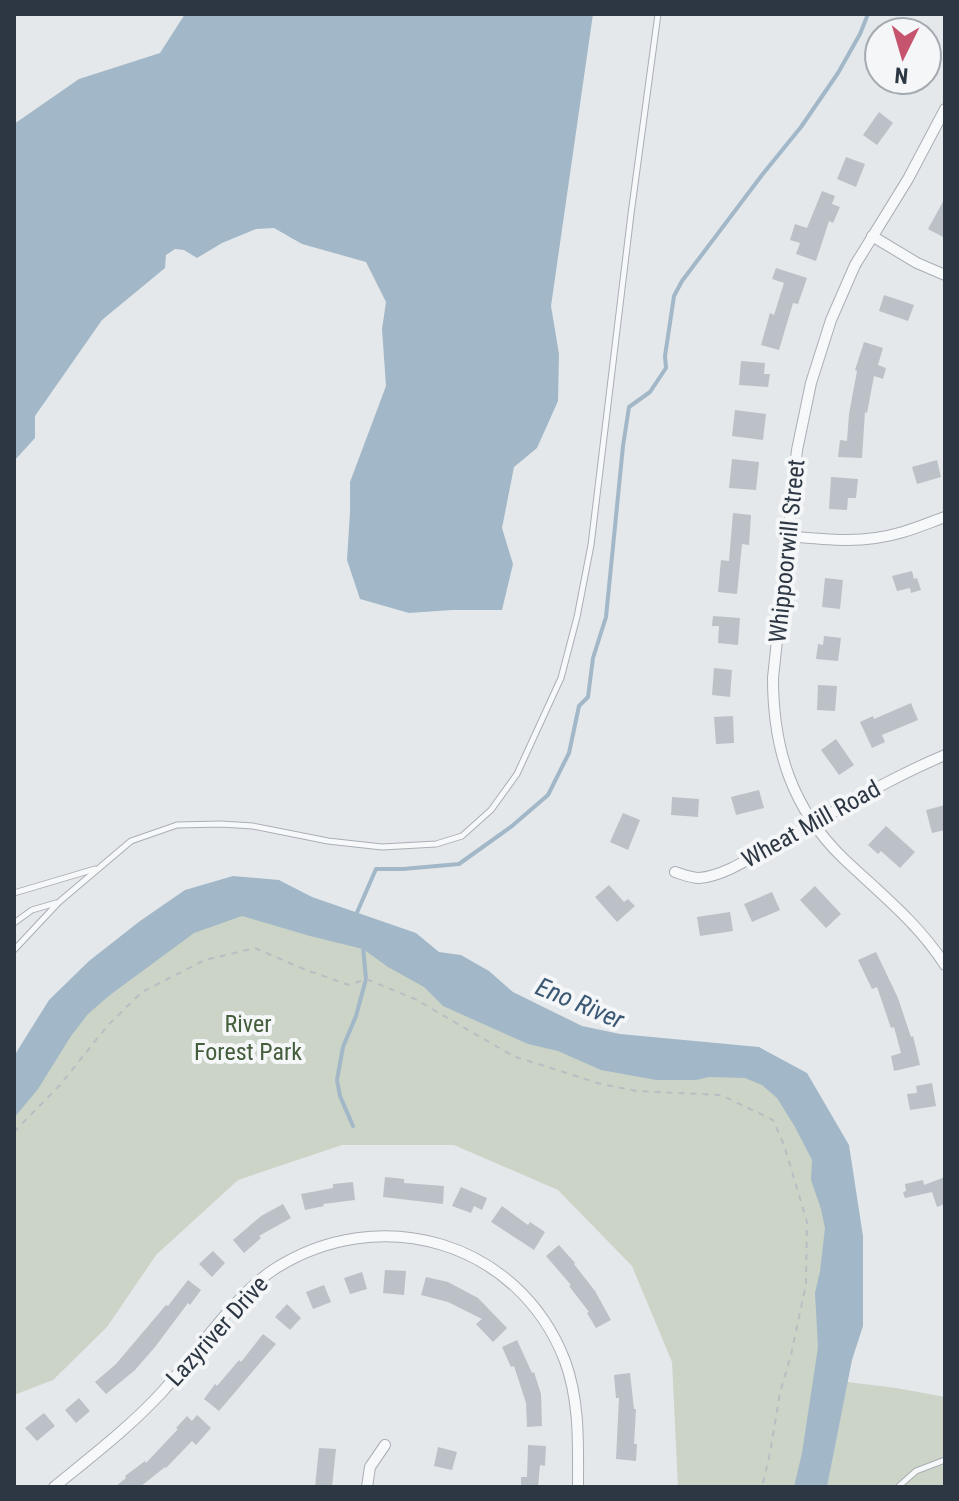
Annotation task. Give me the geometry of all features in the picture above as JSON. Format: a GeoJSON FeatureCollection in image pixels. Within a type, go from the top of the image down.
{"type":"FeatureCollection","features":[{"type":"Feature","properties":{"kind":"street","name":"Whippoorwill Street"},"geometry":{"type":"LineString","coordinates":[[945,109],[908,179],[855,265],[838,302],[811,383],[797,450],[773,678],[779,748],[800,803],[813,824],[843,858],[915,926],[945,965]]}},
{"type":"Feature","properties":{"kind":"street"},"geometry":{"type":"LineString","coordinates":[[872,236],[917,263],[945,275]]}},
{"type":"Feature","properties":{"kind":"street"},"geometry":{"type":"LineString","coordinates":[[788,536],[859,541],[901,533],[945,517]]}},
{"type":"Feature","properties":{"kind":"street","name":"Wheat Mill Road"},"geometry":{"type":"LineString","coordinates":[[675,872],[696,878],[713,875],[911,769],[945,755]]}},
{"type":"Feature","properties":{"kind":"street","name":"Lazyriver Drive"},"geometry":{"type":"LineString","coordinates":[[54,1487],[140,1415],[178,1375],[239,1300],[270,1272],[323,1246],[374,1236],[415,1238],[459,1251],[501,1275],[531,1304],[556,1342],[572,1384],[577,1412],[578,1487]]}},
{"type":"Feature","properties":{"kind":"street"},"geometry":{"type":"LineString","coordinates":[[367,1487],[370,1467],[385,1445]]}},
{"type":"Feature","properties":{"kind":"lane"},"geometry":{"type":"LineString","coordinates":[[14,950],[59,902],[131,841],[177,825],[253,826],[328,841],[382,847],[436,844],[462,836],[491,810],[517,774],[561,678],[591,545],[658,14]]}},
{"type":"Feature","properties":{"kind":"lane"},"geometry":{"type":"LineString","coordinates":[[14,893],[100,868]]}},
{"type":"Feature","properties":{"kind":"lane"},"geometry":{"type":"LineString","coordinates":[[14,923],[32,910],[59,902]]}},
{"type":"Feature","properties":{"kind":"lane"},"geometry":{"type":"LineString","coordinates":[[898,1487],[916,1471],[945,1460]]}},
{"type":"Feature","properties":{"kind":"path"},"geometry":{"type":"LineString","coordinates":[[14,1132],[60,1085],[108,1025],[142,992],[205,960],[255,948],[349,985],[366,979],[415,999],[513,1056],[551,1069],[637,1091],[721,1095],[773,1120],[784,1145],[807,1222],[806,1284],[762,1487]]}},
{"type":"Feature","properties":{"kind":"green space","name":"River Forest Park"},"geometry":{"type":"Polygon","coordinates":[[[219,900],[279,906],[624,1073],[791,1076],[849,1261],[812,1487],[678,1487],[672,1362],[632,1266],[558,1190],[454,1145],[342,1145],[238,1180],[156,1255],[107,1327],[53,1380],[14,1395],[14,1077],[219,900]]]}},
{"type":"Feature","properties":{"kind":"green space"},"geometry":{"type":"Polygon","coordinates":[[[847,1382],[945,1397],[945,1487],[827,1487],[847,1382]]]}},
{"type":"Feature","properties":{"kind":"water"},"geometry":{"type":"Polygon","coordinates":[[[185,14],[593,14],[551,306],[559,354],[558,401],[537,448],[514,467],[502,528],[513,564],[502,610],[409,613],[360,599],[347,560],[350,482],[386,386],[382,329],[386,302],[366,262],[302,244],[274,228],[256,229],[222,243],[197,258],[184,250],[175,249],[166,255],[165,268],[102,320],[35,416],[35,438],[14,461],[14,124],[79,79],[160,53],[185,14]]]}},
{"type":"Feature","properties":{"kind":"water"},"geometry":{"type":"Polygon","coordinates":[[[233,876],[279,880],[312,897],[416,933],[439,952],[461,955],[489,971],[513,992],[582,1026],[620,1034],[759,1047],[807,1073],[849,1145],[863,1236],[863,1326],[852,1360],[827,1487],[794,1487],[818,1347],[815,1293],[825,1228],[811,1180],[812,1160],[777,1098],[762,1085],[745,1078],[656,1080],[601,1070],[558,1051],[528,1044],[443,1006],[424,987],[363,949],[242,916],[194,933],[88,1014],[38,1089],[14,1118],[14,1056],[49,1000],[89,961],[185,890],[233,876]]]}},
{"type":"Feature","properties":{"kind":"building"},"geometry":{"type":"Polygon","coordinates":[[[879,112],[893,123],[877,145],[863,135],[879,112]]]}},
{"type":"Feature","properties":{"kind":"building"},"geometry":{"type":"Polygon","coordinates":[[[846,157],[865,164],[856,187],[837,179],[846,157]]]}},
{"type":"Feature","properties":{"kind":"building"},"geometry":{"type":"Polygon","coordinates":[[[822,191],[835,196],[832,204],[840,207],[833,223],[829,221],[816,261],[796,254],[800,243],[790,240],[795,224],[807,228],[822,191]]]}},
{"type":"Feature","properties":{"kind":"building"},"geometry":{"type":"Polygon","coordinates":[[[945,198],[945,238],[928,229],[945,198]]]}},
{"type":"Feature","properties":{"kind":"building"},"geometry":{"type":"Polygon","coordinates":[[[776,268],[807,278],[798,304],[793,303],[779,350],[761,345],[770,313],[774,315],[784,283],[772,279],[776,268]]]}},
{"type":"Feature","properties":{"kind":"building"},"geometry":{"type":"Polygon","coordinates":[[[884,295],[914,305],[908,321],[879,311],[884,295]]]}},
{"type":"Feature","properties":{"kind":"building"},"geometry":{"type":"Polygon","coordinates":[[[864,342],[883,348],[878,365],[886,368],[883,379],[874,376],[865,412],[862,458],[838,457],[840,440],[847,441],[855,370],[864,342]]]}},
{"type":"Feature","properties":{"kind":"building"},"geometry":{"type":"Polygon","coordinates":[[[741,361],[765,363],[764,374],[770,374],[768,387],[739,385],[741,361]]]}},
{"type":"Feature","properties":{"kind":"building"},"geometry":{"type":"Polygon","coordinates":[[[735,410],[766,414],[763,440],[732,436],[735,410]]]}},
{"type":"Feature","properties":{"kind":"building"},"geometry":{"type":"Polygon","coordinates":[[[732,459],[759,462],[756,490],[729,488],[732,459]]]}},
{"type":"Feature","properties":{"kind":"building"},"geometry":{"type":"Polygon","coordinates":[[[937,460],[941,477],[917,484],[912,467],[937,460]]]}},
{"type":"Feature","properties":{"kind":"building"},"geometry":{"type":"Polygon","coordinates":[[[831,477],[858,479],[856,498],[848,498],[847,510],[829,509],[831,477]]]}},
{"type":"Feature","properties":{"kind":"building"},"geometry":{"type":"Polygon","coordinates":[[[733,513],[751,515],[749,545],[742,544],[737,594],[718,592],[721,560],[729,561],[733,513]]]}},
{"type":"Feature","properties":{"kind":"building"},"geometry":{"type":"Polygon","coordinates":[[[912,571],[921,590],[911,593],[910,588],[897,591],[892,576],[912,571]]]}},
{"type":"Feature","properties":{"kind":"building"},"geometry":{"type":"Polygon","coordinates":[[[825,578],[843,580],[840,609],[822,607],[825,578]]]}},
{"type":"Feature","properties":{"kind":"building"},"geometry":{"type":"Polygon","coordinates":[[[713,616],[740,618],[738,645],[718,643],[719,626],[712,626],[713,616]]]}},
{"type":"Feature","properties":{"kind":"building"},"geometry":{"type":"Polygon","coordinates":[[[824,636],[841,638],[838,661],[816,659],[818,644],[823,645],[824,636]]]}},
{"type":"Feature","properties":{"kind":"building"},"geometry":{"type":"Polygon","coordinates":[[[714,668],[732,670],[730,697],[712,695],[714,668]]]}},
{"type":"Feature","properties":{"kind":"building"},"geometry":{"type":"Polygon","coordinates":[[[818,685],[837,686],[835,711],[817,710],[818,685]]]}},
{"type":"Feature","properties":{"kind":"building"},"geometry":{"type":"Polygon","coordinates":[[[911,703],[918,720],[882,735],[885,742],[872,748],[860,722],[911,703]]]}},
{"type":"Feature","properties":{"kind":"building"},"geometry":{"type":"Polygon","coordinates":[[[733,716],[734,743],[716,744],[714,717],[733,716]]]}},
{"type":"Feature","properties":{"kind":"building"},"geometry":{"type":"Polygon","coordinates":[[[836,739],[854,765],[839,775],[821,750],[836,739]]]}},
{"type":"Feature","properties":{"kind":"building"},"geometry":{"type":"Polygon","coordinates":[[[759,790],[764,808],[736,815],[731,797],[759,790]]]}},
{"type":"Feature","properties":{"kind":"building"},"geometry":{"type":"Polygon","coordinates":[[[672,797],[699,799],[698,817],[671,815],[672,797]]]}},
{"type":"Feature","properties":{"kind":"building"},"geometry":{"type":"Polygon","coordinates":[[[945,805],[945,830],[932,833],[926,810],[945,805]]]}},
{"type":"Feature","properties":{"kind":"building"},"geometry":{"type":"Polygon","coordinates":[[[623,813],[640,820],[628,850],[610,842],[623,813]]]}},
{"type":"Feature","properties":{"kind":"building"},"geometry":{"type":"Polygon","coordinates":[[[886,826],[915,852],[900,868],[881,851],[878,854],[868,845],[886,826]]]}},
{"type":"Feature","properties":{"kind":"building"},"geometry":{"type":"Polygon","coordinates":[[[609,885],[624,902],[628,899],[635,906],[617,922],[595,897],[609,885]]]}},
{"type":"Feature","properties":{"kind":"building"},"geometry":{"type":"Polygon","coordinates":[[[815,886],[841,914],[826,928],[800,900],[815,886]]]}},
{"type":"Feature","properties":{"kind":"building"},"geometry":{"type":"Polygon","coordinates":[[[772,892],[780,910],[752,922],[744,904],[772,892]]]}},
{"type":"Feature","properties":{"kind":"building"},"geometry":{"type":"Polygon","coordinates":[[[730,912],[733,931],[700,936],[697,917],[730,912]]]}},
{"type":"Feature","properties":{"kind":"building"},"geometry":{"type":"Polygon","coordinates":[[[876,952],[913,1036],[920,1065],[894,1071],[891,1056],[901,1053],[894,1027],[891,1028],[877,987],[872,989],[858,960],[876,952]]]}},
{"type":"Feature","properties":{"kind":"building"},"geometry":{"type":"Polygon","coordinates":[[[932,1083],[936,1106],[910,1110],[907,1094],[917,1093],[916,1086],[932,1083]]]}},
{"type":"Feature","properties":{"kind":"building"},"geometry":{"type":"Polygon","coordinates":[[[385,1177],[404,1179],[404,1183],[444,1186],[443,1204],[383,1197],[385,1177]]]}},
{"type":"Feature","properties":{"kind":"building"},"geometry":{"type":"Polygon","coordinates":[[[945,1177],[945,1204],[937,1207],[932,1192],[905,1198],[905,1184],[923,1180],[924,1185],[945,1177]]]}},
{"type":"Feature","properties":{"kind":"building"},"geometry":{"type":"Polygon","coordinates":[[[353,1182],[355,1200],[305,1210],[301,1194],[333,1188],[333,1184],[353,1182]]]}},
{"type":"Feature","properties":{"kind":"building"},"geometry":{"type":"Polygon","coordinates":[[[461,1187],[487,1198],[482,1210],[474,1206],[471,1213],[452,1206],[461,1187]]]}},
{"type":"Feature","properties":{"kind":"building"},"geometry":{"type":"Polygon","coordinates":[[[283,1204],[291,1218],[259,1236],[261,1238],[244,1253],[233,1240],[261,1216],[283,1204]]]}},
{"type":"Feature","properties":{"kind":"building"},"geometry":{"type":"Polygon","coordinates":[[[502,1206],[528,1225],[530,1222],[545,1232],[534,1250],[491,1222],[502,1206]]]}},
{"type":"Feature","properties":{"kind":"building"},"geometry":{"type":"Polygon","coordinates":[[[559,1245],[595,1291],[611,1320],[596,1328],[571,1285],[546,1256],[559,1245]]]}},
{"type":"Feature","properties":{"kind":"building"},"geometry":{"type":"Polygon","coordinates":[[[213,1251],[225,1263],[212,1277],[199,1264],[213,1251]]]}},
{"type":"Feature","properties":{"kind":"building"},"geometry":{"type":"Polygon","coordinates":[[[385,1270],[406,1271],[404,1295],[383,1293],[385,1270]]]}},
{"type":"Feature","properties":{"kind":"building"},"geometry":{"type":"Polygon","coordinates":[[[362,1272],[367,1289],[350,1294],[344,1278],[362,1272]]]}},
{"type":"Feature","properties":{"kind":"building"},"geometry":{"type":"Polygon","coordinates":[[[426,1277],[448,1282],[478,1298],[507,1328],[493,1342],[476,1324],[482,1319],[448,1302],[421,1295],[426,1277]]]}},
{"type":"Feature","properties":{"kind":"building"},"geometry":{"type":"Polygon","coordinates":[[[188,1280],[201,1290],[135,1370],[106,1394],[95,1382],[116,1364],[188,1280]]]}},
{"type":"Feature","properties":{"kind":"building"},"geometry":{"type":"Polygon","coordinates":[[[324,1285],[331,1302],[313,1309],[306,1292],[324,1285]]]}},
{"type":"Feature","properties":{"kind":"building"},"geometry":{"type":"Polygon","coordinates":[[[287,1304],[301,1318],[290,1330],[275,1317],[287,1304]]]}},
{"type":"Feature","properties":{"kind":"building"},"geometry":{"type":"Polygon","coordinates":[[[263,1334],[276,1344],[219,1411],[204,1399],[239,1360],[241,1362],[263,1334]]]}},
{"type":"Feature","properties":{"kind":"building"},"geometry":{"type":"Polygon","coordinates":[[[517,1340],[534,1372],[541,1394],[542,1426],[527,1427],[526,1403],[514,1366],[511,1367],[502,1347],[517,1340]]]}},
{"type":"Feature","properties":{"kind":"building"},"geometry":{"type":"Polygon","coordinates":[[[630,1373],[636,1409],[636,1461],[616,1459],[619,1398],[616,1398],[614,1375],[630,1373]]]}},
{"type":"Feature","properties":{"kind":"building"},"geometry":{"type":"Polygon","coordinates":[[[79,1398],[90,1411],[76,1423],[65,1410],[79,1398]]]}},
{"type":"Feature","properties":{"kind":"building"},"geometry":{"type":"Polygon","coordinates":[[[44,1413],[55,1426],[37,1441],[25,1428],[44,1413]]]}},
{"type":"Feature","properties":{"kind":"building"},"geometry":{"type":"Polygon","coordinates":[[[197,1415],[211,1428],[196,1445],[192,1441],[166,1468],[140,1487],[115,1487],[125,1476],[146,1463],[187,1416],[192,1421],[197,1415]]]}},
{"type":"Feature","properties":{"kind":"building"},"geometry":{"type":"Polygon","coordinates":[[[528,1445],[546,1446],[545,1466],[540,1465],[538,1487],[521,1487],[521,1477],[527,1477],[528,1445]]]}},
{"type":"Feature","properties":{"kind":"building"},"geometry":{"type":"Polygon","coordinates":[[[438,1447],[457,1452],[452,1470],[434,1466],[438,1447]]]}},
{"type":"Feature","properties":{"kind":"building"},"geometry":{"type":"Polygon","coordinates":[[[319,1448],[336,1449],[332,1487],[315,1487],[319,1448]]]}},
{"type":"Feature","properties":{"kind":"waterway"},"geometry":{"type":"LineString","coordinates":[[355,917],[376,869],[459,864],[512,826],[548,795],[569,753],[579,706],[588,697],[593,658],[606,617],[629,407],[650,392],[666,368],[674,296],[682,281],[801,127],[838,73],[868,14]]}},
{"type":"Feature","properties":{"kind":"waterway"},"geometry":{"type":"LineString","coordinates":[[353,1126],[340,1096],[337,1080],[343,1047],[366,979],[363,947]]}},
{"type":"Feature","properties":{"kind":"water label","name":"Eno River"},"geometry":{"type":"Point","coordinates":[580,1003]}}]}
